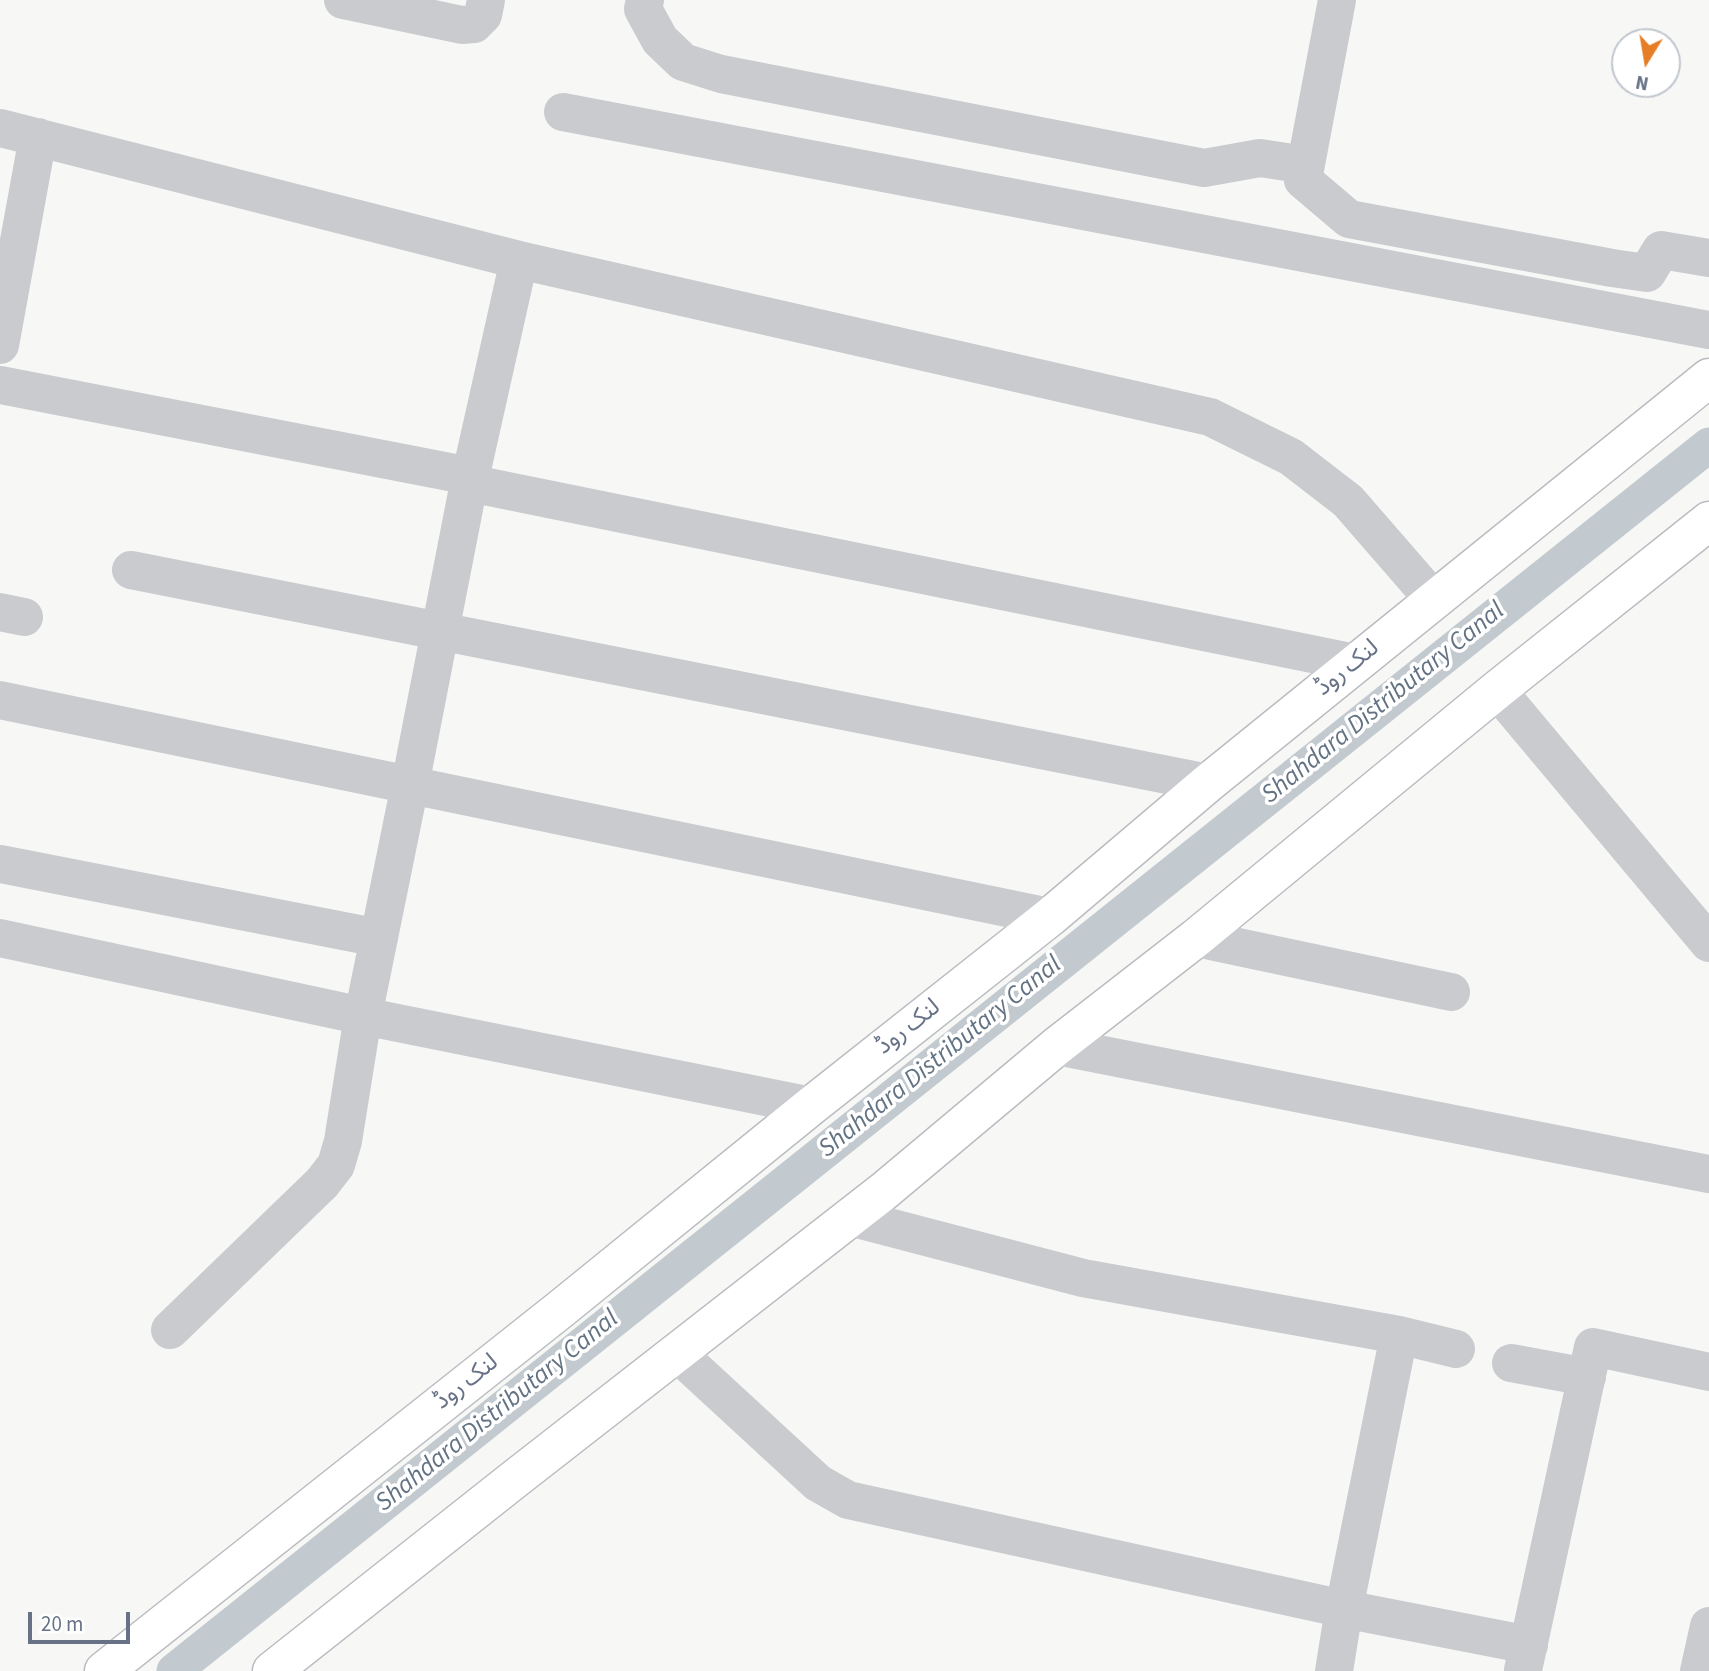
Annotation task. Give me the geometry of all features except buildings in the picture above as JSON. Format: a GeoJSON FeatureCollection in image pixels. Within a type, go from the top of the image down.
{"type":"FeatureCollection","features":[{"type":"Feature","properties":{"kind":"main road","name":"لنک روڈ"},"geometry":{"type":"LineString","coordinates":[[104,1671],[1050,916],[1208,783],[1709,378]]}},
{"type":"Feature","properties":{"kind":"main road"},"geometry":{"type":"LineString","coordinates":[[272,1671],[884,1191],[1056,1046],[1196,938],[1497,690],[1709,522]]}},
{"type":"Feature","properties":{"kind":"street"},"geometry":{"type":"LineString","coordinates":[[342,0],[462,25],[474,24],[483,15],[486,0]]}},
{"type":"Feature","properties":{"kind":"street"},"geometry":{"type":"LineString","coordinates":[[645,0],[643,9],[660,40],[683,62],[721,75],[1204,169],[1260,158],[1306,166]]}},
{"type":"Feature","properties":{"kind":"street"},"geometry":{"type":"LineString","coordinates":[[1337,0],[1303,180],[1349,219],[1647,273],[1661,250],[1709,258]]}},
{"type":"Feature","properties":{"kind":"street"},"geometry":{"type":"LineString","coordinates":[[564,112],[1709,330]]}},
{"type":"Feature","properties":{"kind":"street"},"geometry":{"type":"LineString","coordinates":[[0,128],[519,261],[1210,417],[1291,457],[1348,501],[1434,600]]}},
{"type":"Feature","properties":{"kind":"street"},"geometry":{"type":"LineString","coordinates":[[0,345],[38,137]]}},
{"type":"Feature","properties":{"kind":"street"},"geometry":{"type":"LineString","coordinates":[[170,1329],[322,1183],[336,1165],[343,1141],[363,1016],[469,480],[519,261]]}},
{"type":"Feature","properties":{"kind":"street"},"geometry":{"type":"LineString","coordinates":[[0,385],[1356,663]]}},
{"type":"Feature","properties":{"kind":"street"},"geometry":{"type":"LineString","coordinates":[[131,570],[1208,783]]}},
{"type":"Feature","properties":{"kind":"street"},"geometry":{"type":"LineString","coordinates":[[1497,690],[1709,943]]}},
{"type":"Feature","properties":{"kind":"street"},"geometry":{"type":"LineString","coordinates":[[0,700],[1050,916]]}},
{"type":"Feature","properties":{"kind":"street"},"geometry":{"type":"LineString","coordinates":[[0,864],[379,938]]}},
{"type":"Feature","properties":{"kind":"street"},"geometry":{"type":"LineString","coordinates":[[0,938],[363,1016],[811,1106]]}},
{"type":"Feature","properties":{"kind":"street"},"geometry":{"type":"LineString","coordinates":[[1196,938],[1451,992]]}},
{"type":"Feature","properties":{"kind":"street"},"geometry":{"type":"LineString","coordinates":[[1056,1046],[1709,1174]]}},
{"type":"Feature","properties":{"kind":"street"},"geometry":{"type":"LineString","coordinates":[[850,1217],[1083,1278],[1399,1335],[1456,1349]]}},
{"type":"Feature","properties":{"kind":"street"},"geometry":{"type":"LineString","coordinates":[[1334,1671],[1399,1335]]}},
{"type":"Feature","properties":{"kind":"street"},"geometry":{"type":"LineString","coordinates":[[677,1353],[818,1483],[848,1500],[1344,1609],[1526,1658],[1593,1347],[1709,1371]]}},
{"type":"Feature","properties":{"kind":"street"},"geometry":{"type":"LineString","coordinates":[[1511,1363],[1587,1377]]}},
{"type":"Feature","properties":{"kind":"street"},"geometry":{"type":"LineString","coordinates":[[1699,1671],[1709,1626]]}},
{"type":"Feature","properties":{"kind":"waterway","name":"Shahdara Distributary Canal"},"geometry":{"type":"LineString","coordinates":[[174,1671],[1709,445]]}}]}
